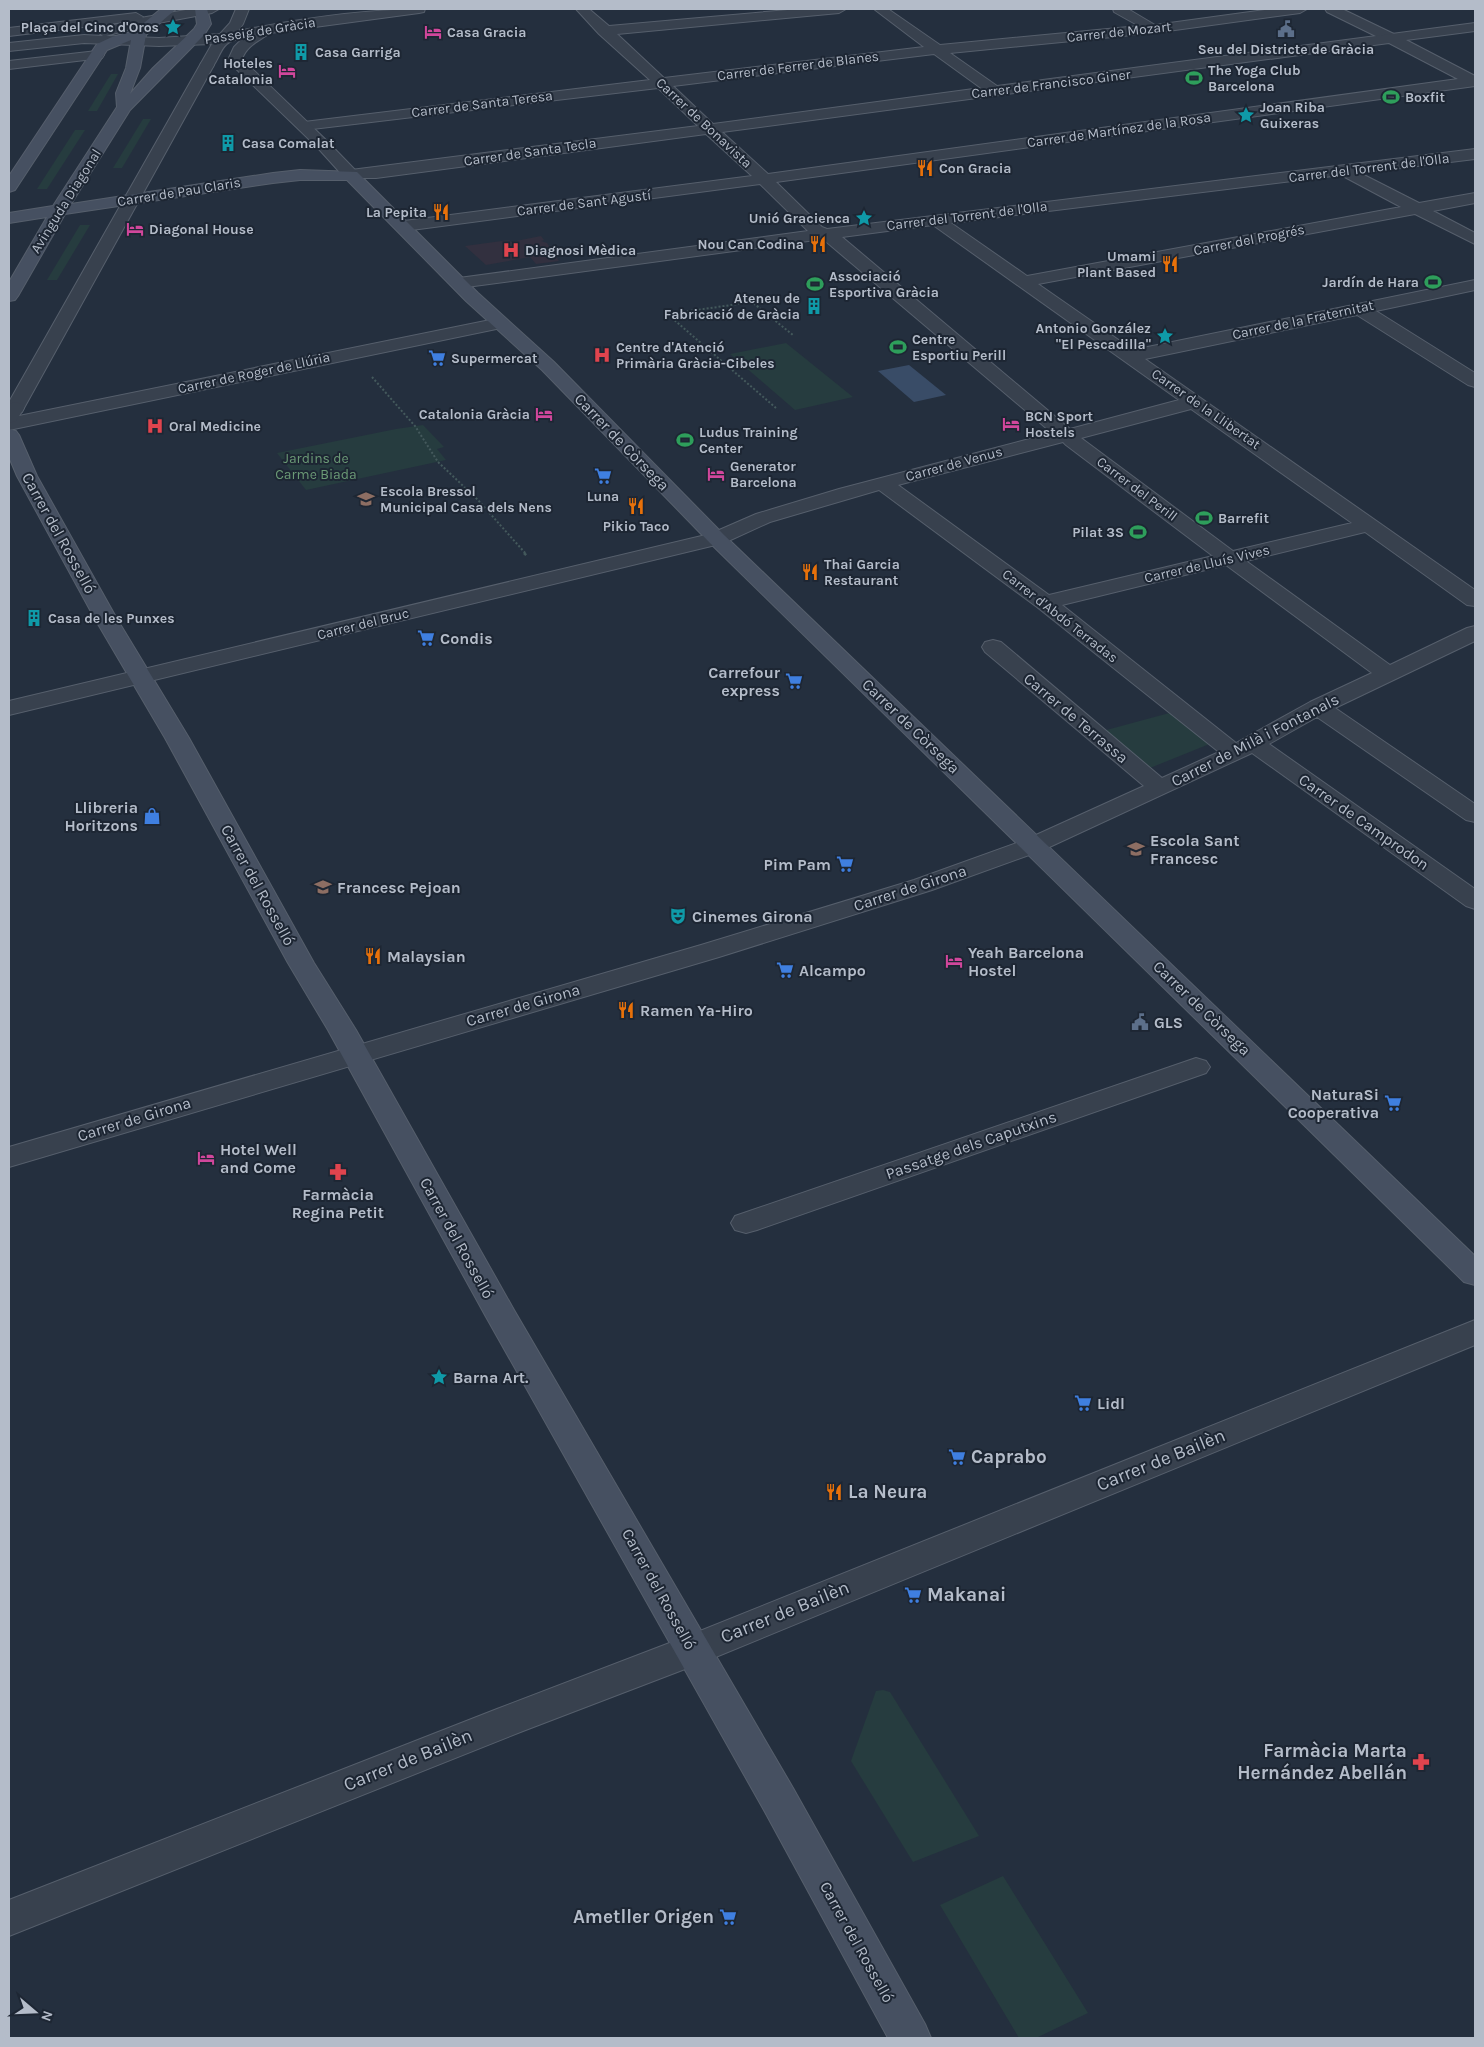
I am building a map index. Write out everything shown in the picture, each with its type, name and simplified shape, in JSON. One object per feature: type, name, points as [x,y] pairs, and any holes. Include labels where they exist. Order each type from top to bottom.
[{"type":"main road","points":[[190,41],[204,24],[205,9]]},
{"type":"main road","points":[[138,37],[153,14]]},
{"type":"main road","points":[[9,187],[102,47],[118,33]]},
{"type":"main road","name":"Avinguda Diagonal","points":[[124,107],[123,93],[133,68],[137,53],[138,37]]},
{"type":"main road","name":"Avinguda Diagonal","points":[[9,296],[59,210],[124,107],[190,41]]},
{"type":"main road","name":"Carrer de Pau Claris","points":[[9,218],[273,178],[300,175],[351,175]]},
{"type":"main road","name":"Carrer de Còrsega","points":[[351,175],[459,283],[548,366],[717,539],[1475,1274]]},
{"type":"main road","name":"Carrer del Rosselló","points":[[9,435],[27,476],[106,619],[142,677],[500,1315],[784,1808],[910,2038]]},
{"type":"street","name":"Passeig de Gràcia","points":[[9,48],[118,33],[153,14],[182,14],[205,9]]},
{"type":"street","points":[[11,416],[214,50],[236,24],[242,9]]},
{"type":"street","name":"Passeig de Gràcia","points":[[190,41],[224,38],[277,27],[419,9]]},
{"type":"street","name":"Carrer de Bonavista","points":[[582,9],[816,230],[827,235]]},
{"type":"street","points":[[604,31],[839,9]]},
{"type":"street","points":[[880,9],[994,92]]},
{"type":"street","points":[[1120,9],[1152,29]]},
{"type":"street","name":"Carrer de Mozart","points":[[936,50],[1152,29],[1300,9]]},
{"type":"street","points":[[1332,9],[1475,82]]},
{"type":"street","points":[[9,32],[153,14]]},
{"type":"street","points":[[118,33],[153,14]]},
{"type":"street","points":[[277,27],[254,36],[238,51],[235,60],[304,126],[351,175]]},
{"type":"street","name":"Carrer de Francisco Giner","points":[[710,128],[1475,27]]},
{"type":"street","name":"Passeig de Gràcia","points":[[118,33],[138,37]]},
{"type":"street","points":[[138,37],[190,41]]},
{"type":"street","name":"Carrer de Ferrer de Blanes","points":[[660,82],[936,50]]},
{"type":"street","points":[[9,65],[97,55]]},
{"type":"street","name":"Carrer de Santa Teresa","points":[[304,126],[660,82]]},
{"type":"street","name":"Carrer de Martínez de la Rosa","points":[[763,178],[1475,82]]},
{"type":"street","name":"Carrer de Santa Tecla","points":[[351,175],[710,128]]},
{"type":"street","name":"Carrer del Torrent de l'Olla","points":[[459,283],[936,220],[1475,154]]},
{"type":"street","points":[[1345,171],[1475,239]]},
{"type":"street","name":"Carrer de Sant Agustí","points":[[404,226],[650,195],[763,178]]},
{"type":"street","name":"Carrer del Progrés","points":[[1022,282],[1475,198]]},
{"type":"street","name":"Carrer de la Llibertat","points":[[936,220],[1475,600]]},
{"type":"street","name":"Carrer del Perill","points":[[827,235],[1066,434],[1228,558],[1388,674]]},
{"type":"street","name":"Carrer de la Fraternitat","points":[[1131,356],[1475,285]]},
{"type":"street","points":[[1359,308],[1475,381]]},
{"type":"street","name":"Carrer de Roger de Llúria","points":[[11,416],[500,322]]},
{"type":"street","name":"Carrer de Venus","points":[[717,539],[763,518],[882,483],[1195,402]]},
{"type":"street","name":"Carrer d'Abdó Terradas","points":[[882,483],[1244,748]]},
{"type":"street","name":"Carrer de Lluís Vives","points":[[1044,602],[1369,525]]},
{"type":"street","name":"Carrer del Bruc","points":[[9,708],[717,539]]},
{"type":"street","name":"Carrer de Milà i Fontanals","points":[[1034,845],[1244,748],[1318,707],[1475,632]]},
{"type":"street","name":"Carrer de Terrassa","points":[[993,648],[1160,788]]},
{"type":"street","points":[[1318,707],[1475,815]]},
{"type":"street","name":"Carrer de Camprodon","points":[[1244,748],[1475,900]]},
{"type":"street","name":"Carrer de Girona","points":[[9,1157],[738,943],[923,885],[1034,845]]},
{"type":"street","name":"Passatge dels Caputxins","points":[[746,1223],[1196,1067]]},
{"type":"street","name":"Carrer de Bailèn","points":[[9,1918],[501,1723],[694,1650],[1475,1332]]},
{"type":"path","points":[[776,408],[672,318],[679,316],[676,313],[752,302],[793,335]]},
{"type":"path","points":[[372,377],[415,426],[438,462],[478,500],[532,562]]},
{"type":"shaded area","name":"Diagnosi Mèdica","points":[[541,236],[544,240],[541,241],[547,243],[559,261],[536,264],[530,257],[486,265],[465,246],[509,240],[511,242]]},
{"type":"green space","points":[[111,74],[118,74],[97,111],[88,111]]},
{"type":"green space","points":[[143,119],[151,119],[122,168],[113,168]]},
{"type":"green space","points":[[75,130],[85,130],[47,189],[37,189]]},
{"type":"green space","points":[[80,225],[90,225],[57,280],[47,280]]},
{"type":"green space","points":[[786,343],[853,397],[795,410],[730,354]]},
{"type":"green space","name":"Jardins de Carme Biada","points":[[423,425],[444,447],[437,449],[446,460],[306,490],[277,453],[396,429]]},
{"type":"green space","points":[[1173,712],[1212,743],[1145,770],[1099,732]]},
{"type":"green space","points":[[876,1691],[890,1692],[979,1836],[913,1862],[851,1761]]},
{"type":"green space","points":[[1003,1876],[1088,2013],[1036,2038],[1019,2038],[940,1905]]},
{"type":"water","points":[[909,365],[946,395],[914,402],[878,371]]},
{"type":"place","name":"Plaça del Cinc d'Oros","points":[[173,27]]},
{"type":"place","name":"Seu del Districte de Gràcia","points":[[1286,29]]},
{"type":"place","name":"Casa Gracia","points":[[433,32]]},
{"type":"place","name":"Casa Garriga","points":[[301,52]]},
{"type":"place","name":"Hoteles Catalonia","points":[[287,71]]},
{"type":"place","name":"The Yoga Club Barcelona","points":[[1194,78]]},
{"type":"place","name":"Boxfit","points":[[1391,97]]},
{"type":"place","name":"Joan Riba Guixeras","points":[[1246,115]]},
{"type":"place","name":"Casa Comalat","points":[[228,143]]},
{"type":"place","name":"Con Gracia","points":[[925,168]]},
{"type":"place","name":"La Pepita","points":[[441,212]]},
{"type":"place","name":"Unió Gracienca","points":[[864,218]]},
{"type":"place","name":"Diagonal House","points":[[135,229]]},
{"type":"place","name":"Nou Can Codina","points":[[818,244]]},
{"type":"place","name":"Diagnosi Mèdica","points":[[511,250]]},
{"type":"place","name":"Umami Plant Based","points":[[1170,264]]},
{"type":"place","name":"Jardín de Hara","points":[[1433,282]]},
{"type":"place","name":"Associació Esportiva Gràcia","points":[[815,284]]},
{"type":"place","name":"Ateneu de Fabricació de Gràcia","points":[[814,306]]},
{"type":"place","name":"Antonio González \"El Pescadilla\"","points":[[1165,336]]},
{"type":"place","name":"Centre Esportiu Perill","points":[[898,347]]},
{"type":"place","name":"Centre d'Atenció Primària Gràcia-Cibeles","points":[[602,355]]},
{"type":"place","name":"Supermercat","points":[[437,358]]},
{"type":"place","name":"Catalonia Gràcia","points":[[544,414]]},
{"type":"place","name":"BCN Sport Hostels","points":[[1011,424]]},
{"type":"place","name":"Oral Medicine","points":[[155,426]]},
{"type":"place","name":"Ludus Training Center","points":[[685,440]]},
{"type":"place","name":"Generator Barcelona","points":[[716,474]]},
{"type":"place","name":"Luna","points":[[603,476]]},
{"type":"place","name":"Escola Bressol Municipal Casa dels Nens","points":[[366,499]]},
{"type":"place","name":"Pikio Taco","points":[[636,506]]},
{"type":"place","name":"Barrefit","points":[[1204,518]]},
{"type":"place","name":"Pilat 3S","points":[[1138,532]]},
{"type":"place","name":"Thai Garcia Restaurant","points":[[810,572]]},
{"type":"place","name":"Casa de les Punxes","points":[[34,618]]},
{"type":"place","name":"Condis","points":[[426,638]]},
{"type":"place","name":"Carrefour express","points":[[794,681]]},
{"type":"place","name":"Llibreria Horitzons","points":[[152,816]]},
{"type":"place","name":"Escola Sant Francesc","points":[[1136,849]]},
{"type":"place","name":"Pim Pam","points":[[845,864]]},
{"type":"place","name":"Francesc Pejoan","points":[[323,887]]},
{"type":"place","name":"Cinemes Girona","points":[[678,916]]},
{"type":"place","name":"Malaysian","points":[[373,956]]},
{"type":"place","name":"Yeah Barcelona Hostel","points":[[954,961]]},
{"type":"place","name":"Alcampo","points":[[785,970]]},
{"type":"place","name":"Ramen Ya-Hiro","points":[[626,1010]]},
{"type":"place","name":"GLS","points":[[1140,1022]]},
{"type":"place","name":"NaturaSi Cooperativa","points":[[1393,1103]]},
{"type":"place","name":"Hotel Well and Come","points":[[206,1158]]},
{"type":"place","name":"Farmàcia Regina Petit","points":[[338,1172]]},
{"type":"place","name":"Barna Art.","points":[[439,1377]]},
{"type":"place","name":"Lidl","points":[[1083,1403]]},
{"type":"place","name":"Caprabo","points":[[957,1457]]},
{"type":"place","name":"La Neura","points":[[834,1492]]},
{"type":"place","name":"Makanai","points":[[913,1595]]},
{"type":"place","name":"Farmàcia Marta Hernández Abellán","points":[[1421,1762]]},
{"type":"place","name":"Ametller Origen","points":[[728,1917]]}]
